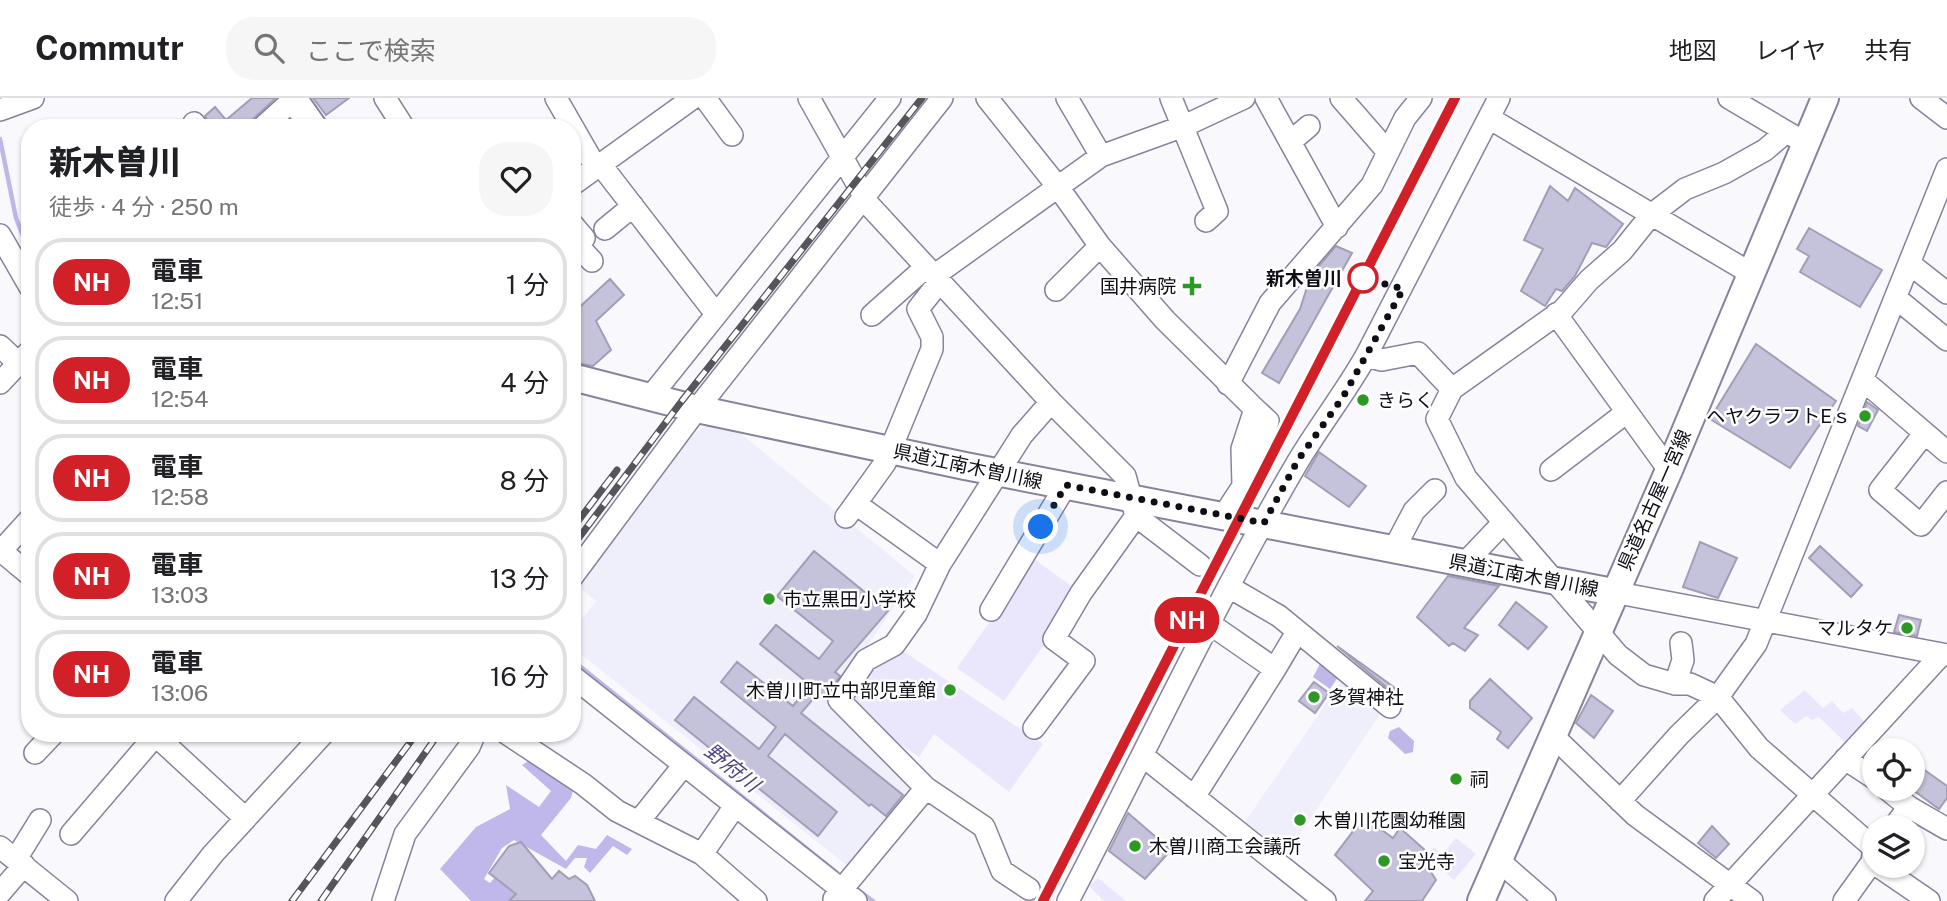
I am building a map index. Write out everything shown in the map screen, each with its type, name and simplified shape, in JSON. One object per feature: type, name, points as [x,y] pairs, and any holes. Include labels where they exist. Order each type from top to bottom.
[{"type":"main road","points":[[293,98],[308,119]]},
{"type":"main road","name":"県道名古屋一宮線","points":[[1481,901],[1752,274],[1796,137],[1825,98]]},
{"type":"main road","name":"県道江南木曽川線","points":[[581,379],[697,409],[1066,485],[1133,507],[1224,515],[1613,592]]},
{"type":"street","points":[[4,109],[33,98]]},
{"type":"street","points":[[271,119],[293,98]]},
{"type":"street","points":[[386,98],[399,119]]},
{"type":"street","points":[[556,98],[568,119]]},
{"type":"street","points":[[581,178],[693,98]]},
{"type":"street","points":[[705,98],[732,135]]},
{"type":"street","points":[[809,98],[869,205],[1051,402],[1125,476],[1133,507],[1200,565]]},
{"type":"street","points":[[651,396],[890,98]]},
{"type":"street","points":[[581,566],[697,409],[866,198],[942,98]]},
{"type":"street","points":[[987,98],[1058,187],[1100,246],[1165,320],[1255,409],[1242,486],[1224,515]]},
{"type":"street","points":[[1066,98],[1101,156]]},
{"type":"street","points":[[1171,98],[1217,211],[1206,221]]},
{"type":"street","points":[[1266,98],[1337,227]]},
{"type":"street","points":[[1340,98],[1388,152]]},
{"type":"street","points":[[1228,384],[1270,303],[1372,185],[1405,118],[1421,98]]},
{"type":"street","points":[[1068,901],[1229,587],[1298,460],[1343,397],[1366,356],[1499,98]]},
{"type":"street","points":[[1729,98],[1796,137]]},
{"type":"street","points":[[1921,98],[1947,118]]},
{"type":"street","points":[[873,315],[1101,156],[1184,126],[1239,99]]},
{"type":"street","points":[[1489,118],[1752,274]]},
{"type":"street","points":[[1290,142],[1310,127]]},
{"type":"street","points":[[1796,137],[1685,189],[1651,215],[1622,251],[1556,314],[1452,389],[1437,419],[1466,478],[1630,667],[1644,675],[1675,684],[1690,684],[1718,697],[1759,748],[1862,846]]},
{"type":"street","points":[[581,142],[591,159],[634,206],[716,314]]},
{"type":"street","points":[[1620,801],[1679,735],[1718,697],[1738,672],[1766,622],[1947,169]]},
{"type":"street","points":[[605,229],[634,206]]},
{"type":"street","points":[[0,235],[21,271]]},
{"type":"street","points":[[1056,290],[1100,246]]},
{"type":"street","points":[[581,249],[592,261]]},
{"type":"street","points":[[1910,264],[1947,293]]},
{"type":"street","points":[[934,274],[918,309],[932,337],[932,349],[891,450],[851,511],[940,564]]},
{"type":"street","points":[[1896,298],[1947,340]]},
{"type":"street","points":[[1556,314],[1669,470]]},
{"type":"street","points":[[0,346],[21,356]]},
{"type":"street","points":[[1366,356],[1382,359],[1418,354],[1452,389]]},
{"type":"street","points":[[0,383],[21,360]]},
{"type":"street","points":[[1864,381],[1947,452]]},
{"type":"street","points":[[1029,889],[1002,871],[984,827],[926,788],[839,700],[866,660],[894,645],[916,614],[940,564],[998,472],[1022,435],[1051,402]]},
{"type":"street","points":[[1551,470],[1627,412]]},
{"type":"street","points":[[1924,434],[1880,490],[1921,525],[1947,492]]},
{"type":"street","points":[[991,610],[1066,485]]},
{"type":"street","points":[[1394,548],[1414,511],[1435,490]]},
{"type":"street","points":[[1034,727],[1084,661],[1055,639],[1133,507]]},
{"type":"street","points":[[1464,564],[1504,522]]},
{"type":"street","points":[[21,529],[0,551],[21,568]]},
{"type":"street","points":[[1229,587],[1279,616],[1390,707]]},
{"type":"street","points":[[1613,592],[1945,655]]},
{"type":"street","points":[[1210,624],[1275,669]]},
{"type":"street","points":[[1194,797],[1297,632]]},
{"type":"street","points":[[1675,684],[1683,660],[1681,643]]},
{"type":"street","points":[[1715,901],[1811,795],[1945,655]]},
{"type":"street","points":[[581,683],[846,891],[926,788]]},
{"type":"street","points":[[1553,736],[1620,801],[1752,901]]},
{"type":"street","points":[[35,752],[45,742]]},
{"type":"street","points":[[71,834],[148,742]]},
{"type":"street","points":[[162,742],[246,818]]},
{"type":"street","points":[[176,901],[246,818],[316,742]]},
{"type":"street","points":[[383,901],[405,834],[469,742]]},
{"type":"street","points":[[520,742],[583,784],[617,811],[702,855],[756,901]]},
{"type":"street","points":[[1143,756],[1319,899]]},
{"type":"street","points":[[1845,759],[1862,770]]},
{"type":"street","points":[[639,821],[684,765]]},
{"type":"street","points":[[1902,801],[1947,829]]},
{"type":"street","points":[[702,855],[735,806]]},
{"type":"street","points":[[1903,815],[1909,807]]},
{"type":"street","points":[[0,893],[13,857],[40,820]]},
{"type":"street","points":[[13,857],[67,901]]},
{"type":"street","points":[[1498,860],[1545,901]]},
{"type":"street","points":[[1844,901],[1862,875]]},
{"type":"street","points":[[1900,878],[1929,901]]},
{"type":"shaded area","points":[[723,419],[915,576],[829,702],[925,790],[854,871],[581,654],[581,620],[596,601],[581,589],[581,577],[588,573],[635,510],[626,504],[699,430]]},
{"type":"shaded area","points":[[1034,559],[1081,593],[1004,701],[957,668]]},
{"type":"shaded area","points":[[894,645],[1043,744],[1009,792],[934,734],[919,757],[846,708],[866,660]]},
{"type":"shaded area","points":[[1320,664],[1338,677],[1330,689],[1313,677]]},
{"type":"shaded area","points":[[1343,679],[1382,711],[1285,857],[1238,832]]},
{"type":"shaded area","points":[[1805,690],[1823,708],[1832,701],[1843,713],[1852,708],[1872,730],[1853,750],[1819,717],[1812,720],[1806,716],[1795,724],[1780,710]]},
{"type":"shaded area","points":[[1399,727],[1414,741],[1413,752],[1405,754],[1388,738],[1390,731]]},
{"type":"shaded area","points":[[533,758],[574,787],[571,798],[541,835],[566,861],[578,845],[596,849],[607,835],[632,849],[627,855],[613,846],[590,873],[584,867],[587,858],[575,858],[566,869],[514,840],[502,848],[484,879],[490,883],[495,877],[516,894],[509,901],[471,901],[440,869],[476,827],[510,809],[506,785],[539,807],[551,791],[522,765]]},
{"type":"shaded area","points":[[1456,838],[1476,854],[1454,880],[1427,857],[1434,847],[1442,855]]},
{"type":"shaded area","points":[[1098,878],[1126,901],[1104,901],[1089,886]]},
{"type":"building","points":[[252,98],[276,98],[253,119],[227,119]]},
{"type":"building","points":[[313,98],[349,98],[326,115]]},
{"type":"building","points":[[215,107],[225,119],[206,119],[205,116]]},
{"type":"building","points":[[1550,186],[1568,201],[1575,188],[1623,224],[1606,247],[1592,243],[1575,276],[1562,291],[1556,289],[1545,306],[1521,291],[1543,249],[1524,240]]},
{"type":"building","points":[[1809,228],[1882,270],[1860,307],[1800,272],[1809,256],[1797,249]]},
{"type":"building","points":[[1336,246],[1352,253],[1279,383],[1262,373],[1300,309],[1311,275]]},
{"type":"building","points":[[610,279],[624,295],[596,321],[611,350],[593,366],[581,364],[581,306]]},
{"type":"building","points":[[1756,344],[1836,401],[1790,468],[1710,419]]},
{"type":"building","name":"ヘヤクラフトEｓ","points":[[1867,402],[1878,410],[1867,431],[1858,426]]},
{"type":"building","points":[[1319,452],[1366,486],[1349,507],[1305,476]]},
{"type":"building","points":[[1700,542],[1737,558],[1718,598],[1683,587]]},
{"type":"building","points":[[1820,546],[1862,585],[1851,597],[1809,558]]},
{"type":"building","points":[[814,551],[888,611],[835,672],[840,676],[826,697],[819,692],[801,713],[903,795],[886,816],[871,804],[869,806],[785,734],[768,756],[837,812],[818,836],[757,787],[754,790],[735,775],[738,771],[675,720],[694,697],[759,749],[776,727],[721,682],[737,662],[793,706],[810,685],[760,644],[776,625],[819,659],[833,641],[777,596]]},
{"type":"building","points":[[1448,576],[1499,586],[1464,628],[1478,635],[1465,651],[1453,643],[1449,646],[1417,617]]},
{"type":"building","points":[[1516,602],[1547,627],[1528,649],[1499,625]]},
{"type":"building","name":"マルタケ","points":[[1899,615],[1921,620],[1917,636],[1894,632]]},
{"type":"building","points":[[1337,646],[1395,688],[1392,692]]},
{"type":"building","points":[[1490,679],[1532,718],[1508,748],[1497,739],[1501,732],[1470,708],[1470,701]]},
{"type":"building","name":"多賀神社","points":[[1314,682],[1329,693],[1315,713],[1299,701]]},
{"type":"building","points":[[1591,695],[1613,711],[1594,738],[1576,723]]},
{"type":"building","points":[[1925,770],[1947,786],[1947,798],[1939,809],[1925,799]]},
{"type":"building","name":"木曽川商工会議所","points":[[1128,813],[1171,850],[1145,879],[1109,851]]},
{"type":"building","name":"宝光寺","points":[[1364,817],[1393,838],[1400,828],[1427,852],[1426,864],[1436,880],[1422,901],[1365,901],[1373,891],[1335,855]]},
{"type":"building","points":[[1712,826],[1729,844],[1716,858],[1698,843]]},
{"type":"building","points":[[521,842],[552,879],[559,871],[569,879],[575,876],[587,885],[595,901],[509,901],[516,894],[489,873],[509,846]]},
{"type":"waterway","name":"野府川","points":[[0,139],[21,231]]},
{"type":"waterway","name":"野府川","points":[[581,667],[836,872]]},
{"type":"waterway","name":"野府川","points":[[859,891],[873,901]]},
{"type":"railway","points":[[581,535],[681,402],[922,98]]},
{"type":"railway","points":[[1043,901],[1455,98]]},
{"type":"railway","points":[[581,517],[617,470]]},
{"type":"railway","points":[[292,901],[410,742]]},
{"type":"railway","points":[[321,901],[433,742]]},
{"type":"train","name":"NH","points":[[1043,901],[1455,98]]},
{"type":"place","name":"新木曽川","points":[[1363,278]]},
{"type":"place","name":"国井病院","points":[[1192,286]]},
{"type":"place","name":"きらく","points":[[1363,400]]},
{"type":"place","name":"ヘヤクラフトEｓ","points":[[1865,416]]},
{"type":"place","name":"市立黒田小学校","points":[[769,599]]},
{"type":"place","name":"マルタケ","points":[[1907,628]]},
{"type":"place","name":"木曽川町立中部児童館","points":[[950,690]]},
{"type":"place","name":"多賀神社","points":[[1314,697]]},
{"type":"place","name":"祠","points":[[1456,779]]},
{"type":"place","name":"木曽川花園幼稚園","points":[[1300,820]]},
{"type":"place","name":"木曽川商工会議所","points":[[1135,846]]},
{"type":"place","name":"宝光寺","points":[[1384,861]]},
{"type":"route","points":[[1041,527],[1066,485],[1264,523],[1298,460],[1343,397],[1403,289],[1363,278]]}]
